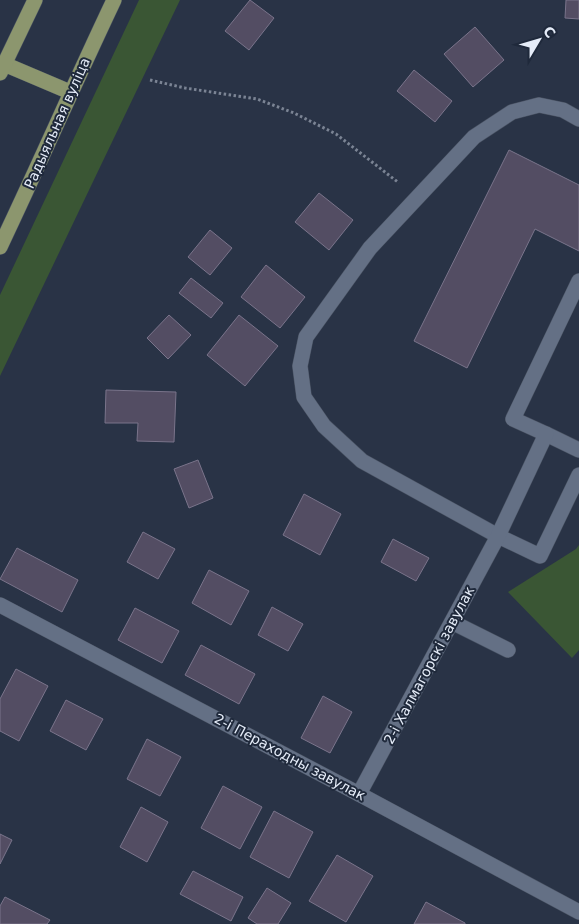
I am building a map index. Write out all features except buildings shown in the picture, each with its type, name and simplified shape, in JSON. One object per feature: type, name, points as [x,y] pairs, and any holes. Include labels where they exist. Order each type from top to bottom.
[{"type":"main road","points":[[35,0],[1,67],[70,92]]},
{"type":"main road","name":"Радыяльная вуліца","points":[[0,246],[114,0]]},
{"type":"street","points":[[579,119],[563,110],[539,106],[512,112],[474,137],[370,248],[306,337],[300,366],[304,397],[324,426],[362,461],[498,536],[540,556],[579,475]]},
{"type":"street","points":[[579,281],[513,419],[579,450]]},
{"type":"street","name":"2-і Халмагорскі завулак","points":[[359,794],[498,536],[546,434]]},
{"type":"street","name":"2-і Пераходны завулак","points":[[0,605],[579,912]]},
{"type":"street","points":[[452,622],[508,650]]},
{"type":"path","points":[[150,80],[185,88],[257,99],[294,113],[336,134],[417,198]]},
{"type":"green space","points":[[139,0],[180,0],[0,376],[0,295]]},
{"type":"green space","points":[[579,545],[579,650],[572,658],[508,592],[576,549]]}]
